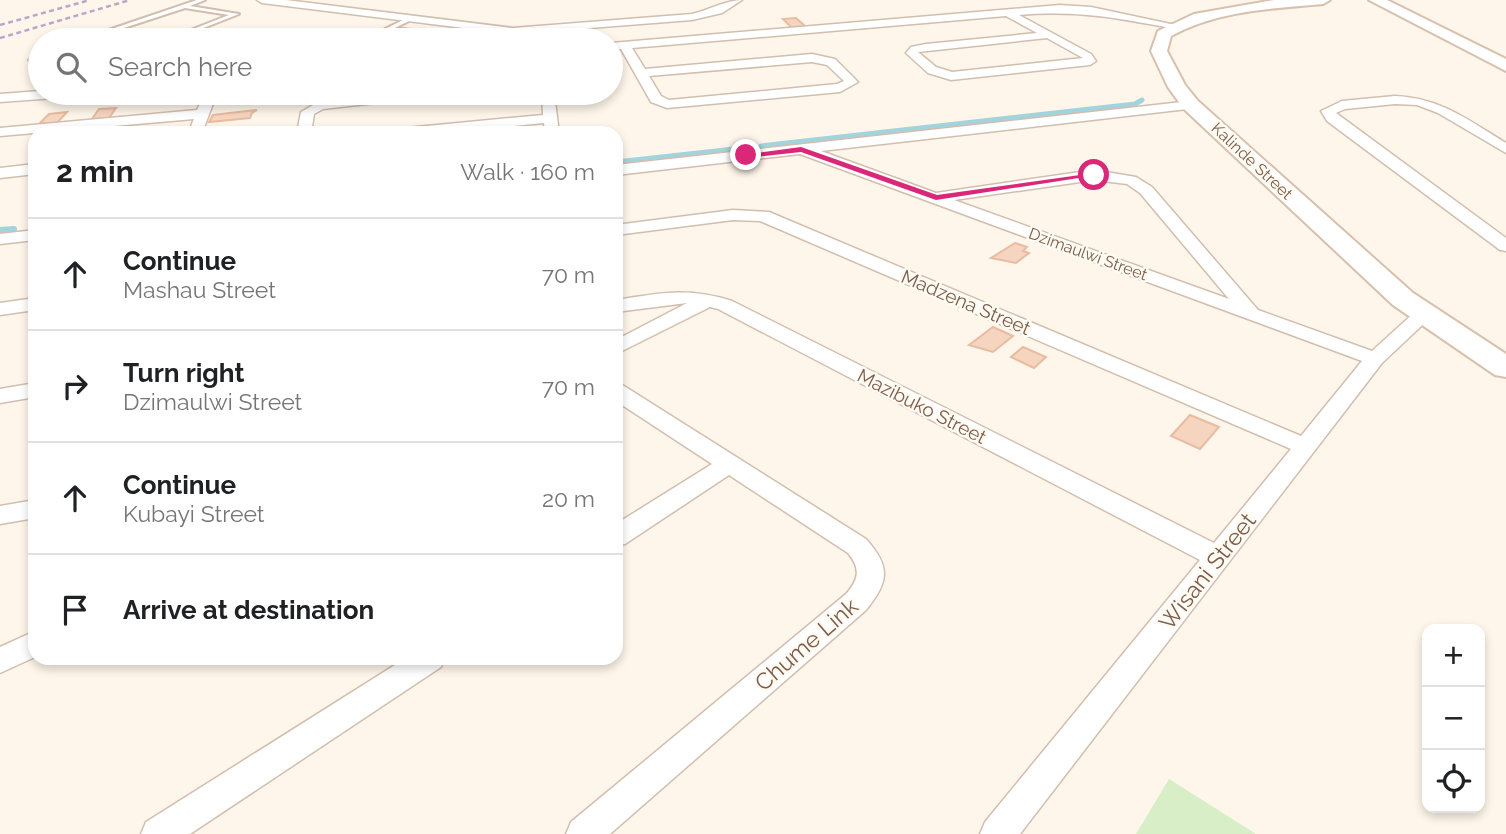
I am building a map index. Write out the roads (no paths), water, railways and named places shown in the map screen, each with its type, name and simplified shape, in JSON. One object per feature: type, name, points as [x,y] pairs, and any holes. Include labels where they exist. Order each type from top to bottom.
[{"type":"street","points":[[262,0],[470,28]]},
{"type":"street","points":[[599,28],[692,18],[718,11],[737,0]]},
{"type":"street","points":[[642,73],[812,58],[831,62],[852,82],[840,88],[672,104],[656,99],[625,45],[1080,9],[1175,26],[1200,17],[1324,0]]},
{"type":"street","points":[[1376,0],[1506,66]]},
{"type":"street","points":[[1418,5],[1506,51]]},
{"type":"street","points":[[1009,13],[1087,56],[1090,61],[959,76],[936,72],[912,53],[915,49],[926,47],[1048,36]]},
{"type":"street","name":"Kalinde Street","points":[[1175,26],[1164,34],[1159,51],[1177,88],[1191,105],[1384,283],[1423,315],[1506,368]]},
{"type":"street","points":[[0,99],[28,97]]},
{"type":"street","points":[[1506,149],[1436,106],[1419,101],[1395,100],[1334,106],[1328,111],[1332,118],[1506,246]]},
{"type":"street","points":[[197,126],[205,105]]},
{"type":"street","points":[[305,126],[308,112],[320,105]]},
{"type":"street","points":[[550,105],[552,126]]},
{"type":"street","points":[[623,169],[1191,105]]},
{"type":"street","points":[[67,126],[201,114]]},
{"type":"street","points":[[468,126],[552,118]]},
{"type":"street","points":[[0,132],[28,129]]},
{"type":"street","name":"Dzimaulwi Street","points":[[801,149],[1376,359]]},
{"type":"street","points":[[0,173],[28,170]]},
{"type":"street","points":[[936,197],[1094,175],[1131,180],[1146,190],[1252,314]]},
{"type":"street","name":"Madzena Street","points":[[623,229],[733,215],[763,216],[1305,446]]},
{"type":"street","points":[[3,242],[28,237]]},
{"type":"street","name":"Mazibuko Street","points":[[623,305],[685,296],[710,299],[1218,557]]},
{"type":"street","points":[[623,344],[710,299]]},
{"type":"street","points":[[0,309],[28,305]]},
{"type":"street","name":"Wisani Street","points":[[998,834],[1376,359],[1423,315]]},
{"type":"street","points":[[0,396],[28,391]]},
{"type":"street","name":"Chume Link","points":[[584,834],[856,603],[873,578],[872,568],[857,546],[623,395]]},
{"type":"street","points":[[623,532],[730,463]]},
{"type":"street","points":[[0,515],[28,510]]},
{"type":"street","points":[[0,661],[28,647]]},
{"type":"street","points":[[159,834],[419,665]]},
{"type":"lane","points":[[118,28],[202,0]]},
{"type":"lane","points":[[183,6],[236,14],[199,28]]},
{"type":"lane","points":[[391,28],[409,19]]},
{"type":"waterway","points":[[761,146],[1135,104],[1142,100]]},
{"type":"waterway","points":[[623,161],[743,148]]},
{"type":"waterway","points":[[0,230],[14,229]]},
{"type":"railway","points":[[0,25],[90,0]]},
{"type":"railway","points":[[34,28],[130,0]]},
{"type":"railway","points":[[0,38],[28,30]]}]
